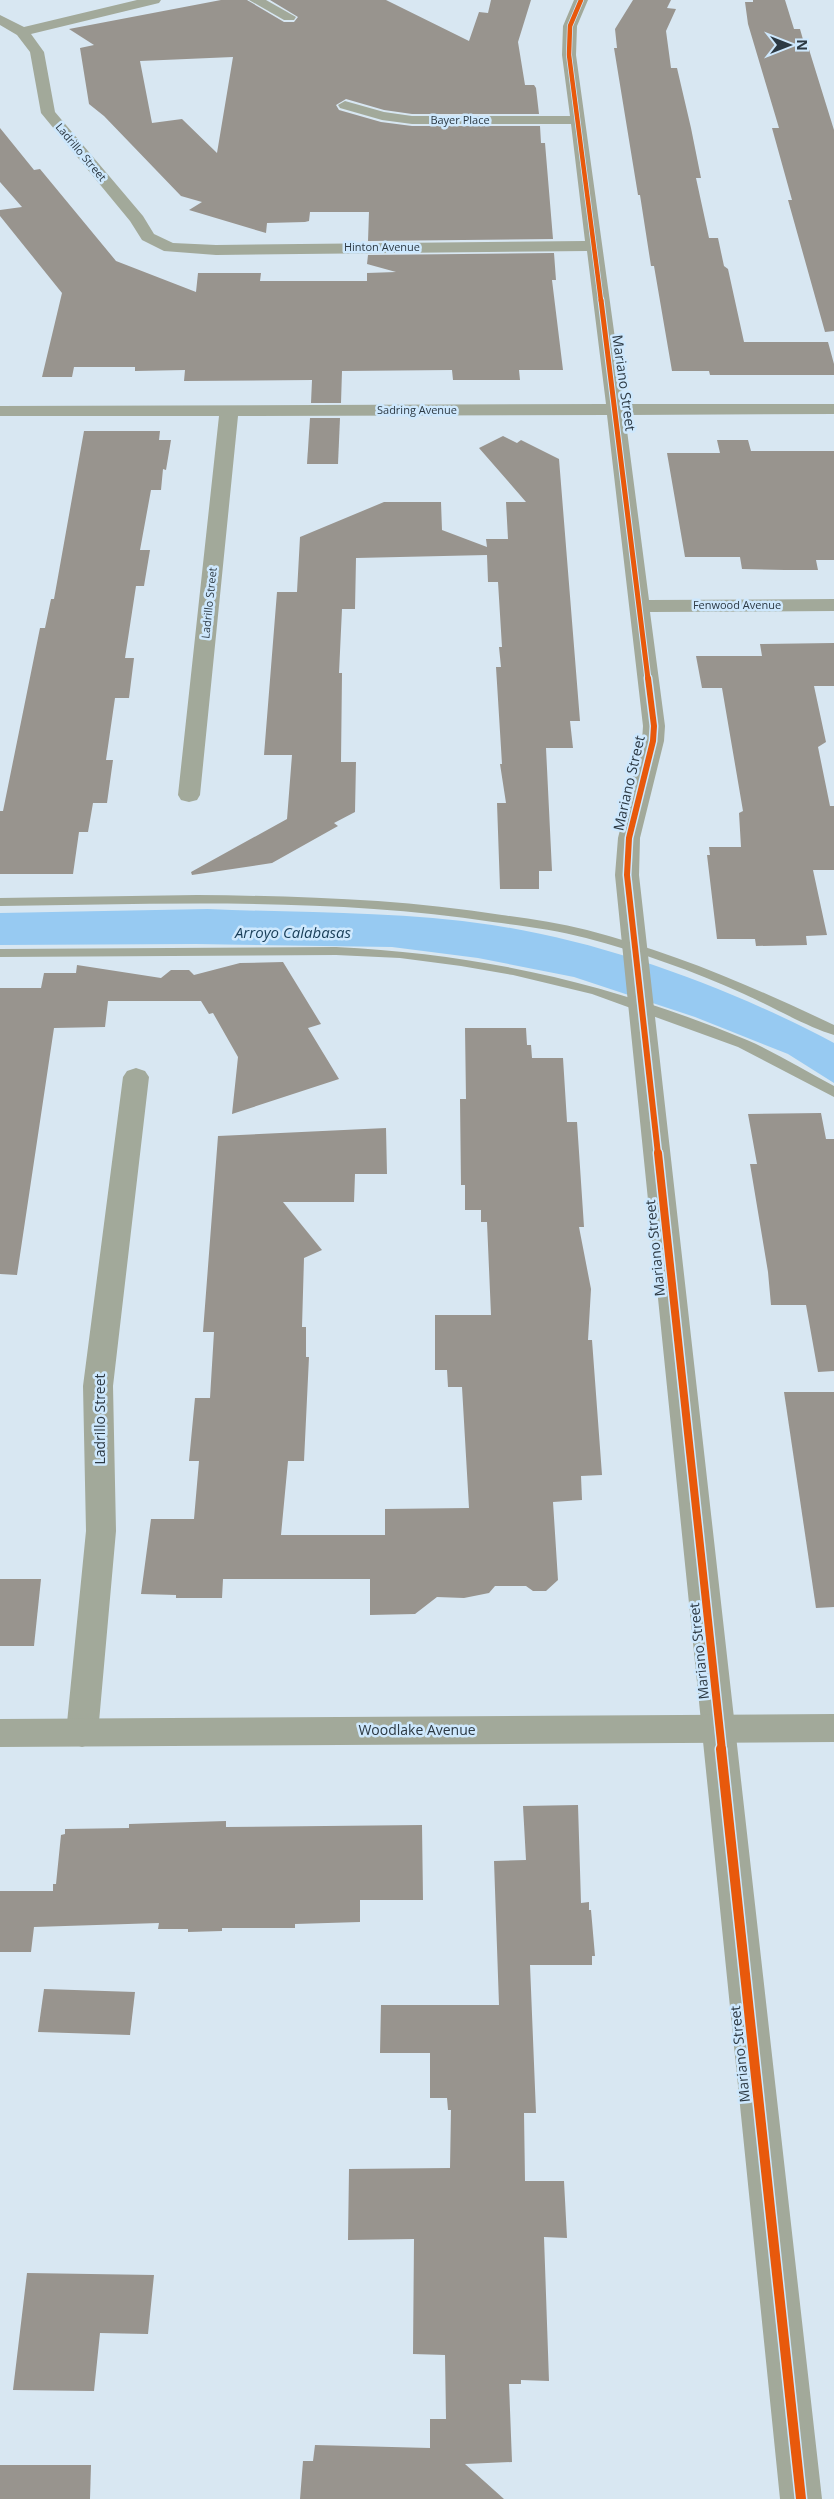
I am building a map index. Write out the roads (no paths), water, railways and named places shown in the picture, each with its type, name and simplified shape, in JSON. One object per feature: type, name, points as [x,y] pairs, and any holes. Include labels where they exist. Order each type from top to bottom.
[{"type":"street","points":[[22,32],[154,0]]},
{"type":"street","points":[[256,0],[288,17]]},
{"type":"street","name":"Mariano Street","points":[[581,0],[570,26],[569,55],[576,120],[616,409],[654,726],[653,741],[629,838],[626,875],[643,1009],[720,1728],[747,2005],[801,2499]]},
{"type":"street","name":"Ladrillo Street","points":[[0,19],[22,32],[37,52],[48,113],[137,218],[148,237],[170,248]]},
{"type":"street","name":"Bayer Place","points":[[345,105],[382,116],[412,120],[576,120]]},
{"type":"street","name":"Hinton Avenue","points":[[170,248],[216,250],[594,246]]},
{"type":"street","name":"Sadring Avenue","points":[[0,411],[834,409]]},
{"type":"street","name":"Ladrillo Street","points":[[189,795],[229,411]]},
{"type":"street","name":"Fenwood Avenue","points":[[640,606],[834,605]]},
{"type":"street","name":"Ladrillo Street","points":[[82,1733],[101,1531],[98,1386],[136,1077]]},
{"type":"street","name":"Woodlake Avenue","points":[[0,1733],[834,1728]]},
{"type":"lane","points":[[0,902],[286,901],[398,906],[502,918],[595,936],[636,948],[706,972],[834,1030]]},
{"type":"lane","points":[[0,953],[263,950],[400,954],[513,971],[594,990],[744,1044],[834,1092]]},
{"type":"water","name":"Arroyo Calabasas","points":[[208,909],[350,913],[457,920],[535,933],[579,943],[668,970],[711,986],[795,1023],[834,1043],[834,1083],[788,1054],[695,1017],[574,977],[478,958],[392,947],[196,944],[0,945],[0,913]]}]
